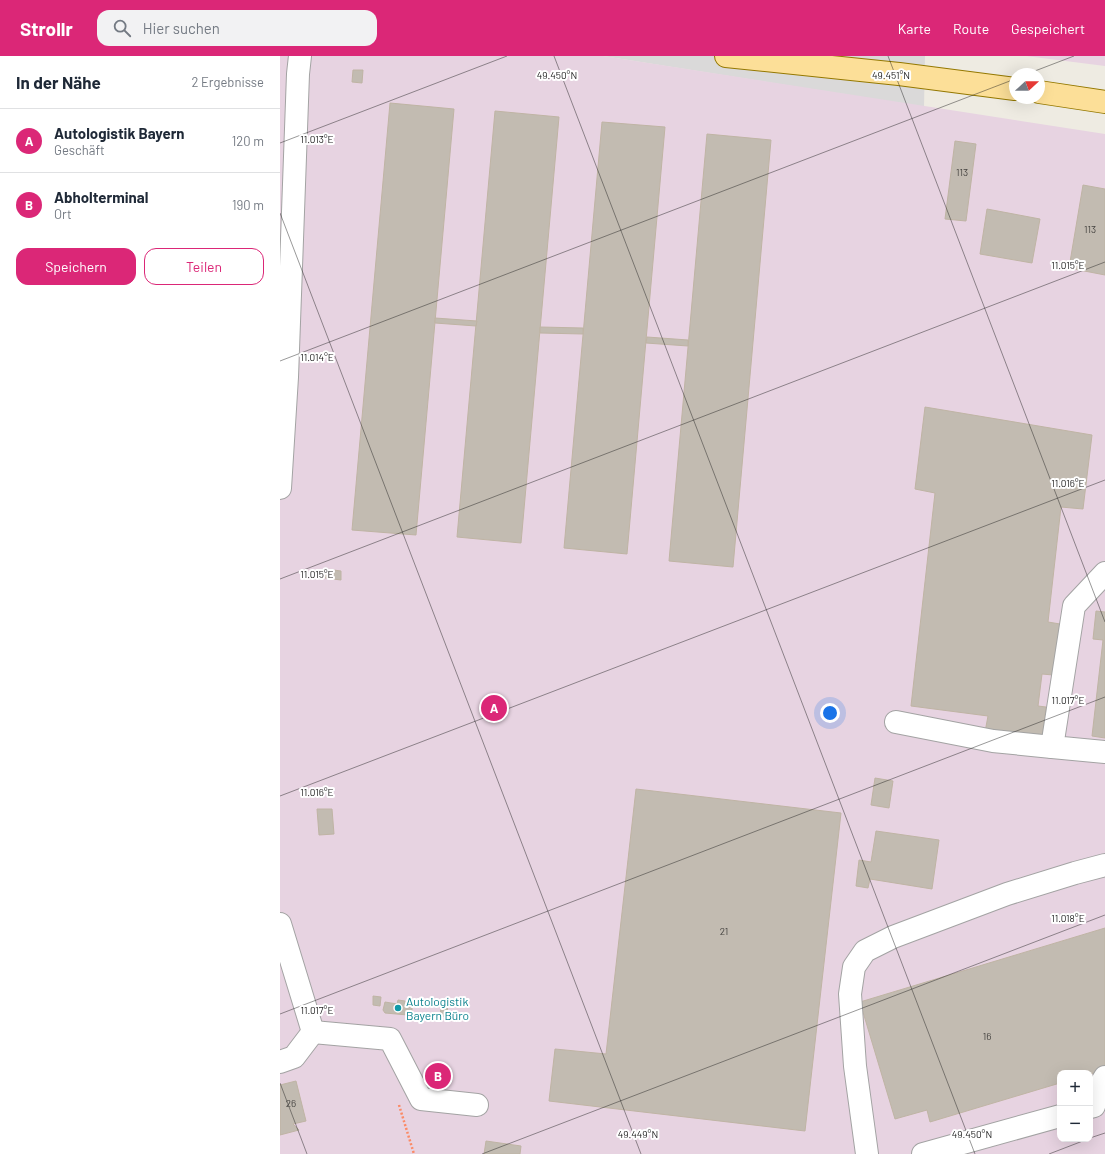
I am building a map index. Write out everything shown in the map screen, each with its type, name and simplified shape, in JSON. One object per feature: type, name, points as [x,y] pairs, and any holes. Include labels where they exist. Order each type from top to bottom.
[{"type":"main road","points":[[726,56],[899,74],[1009,88]]},
{"type":"main road","points":[[1045,93],[1105,102]]},
{"type":"street","points":[[280,488],[287,377],[298,74],[300,56]]},
{"type":"street","points":[[1052,747],[1074,606],[1105,573]]},
{"type":"street","points":[[896,722],[993,741],[1105,752]]},
{"type":"street","points":[[867,1154],[855,1066],[850,994],[854,967],[865,951],[892,937],[1007,894],[1105,865]]},
{"type":"street","points":[[280,924],[313,1032]]},
{"type":"street","points":[[280,1062],[294,1058],[313,1032]]},
{"type":"street","points":[[313,1032],[390,1039],[421,1099],[477,1105]]},
{"type":"street","points":[[1093,1106],[1105,1077]]},
{"type":"street","points":[[923,1154],[1057,1117]]},
{"type":"path","points":[[398,1101],[414,1154]]},
{"type":"shaded area","points":[[280,56],[603,56],[1105,134],[1105,1154],[280,1154]]},
{"type":"shaded area","points":[[603,56],[925,56],[924,107]]},
{"type":"shaded area","points":[[1026,56],[1105,56],[1105,66]]},
{"type":"building","points":[[353,70],[363,70],[362,83],[352,82]]},
{"type":"building","points":[[390,103],[454,109],[416,535],[352,530]]},
{"type":"building","points":[[495,111],[559,117],[521,543],[457,537]]},
{"type":"building","points":[[602,122],[665,127],[627,554],[564,548]]},
{"type":"building","points":[[707,134],[771,140],[733,567],[669,561]]},
{"type":"building","points":[[955,141],[976,144],[966,221],[945,219]]},
{"type":"building","points":[[1083,185],[1105,189],[1105,275],[1069,268]]},
{"type":"building","points":[[987,209],[1040,219],[1032,263],[980,254]]},
{"type":"building","points":[[435,318],[477,321],[476,326],[435,323]]},
{"type":"building","points":[[540,327],[583,328],[583,334],[540,333]]},
{"type":"building","points":[[647,337],[688,340],[688,346],[646,343]]},
{"type":"building","points":[[925,407],[1092,435],[1083,509],[1061,507],[1048,622],[1060,624],[1053,675],[1042,674],[1038,706],[1046,707],[1042,740],[985,732],[988,716],[911,706],[935,493],[915,489]]},
{"type":"building","points":[[326,569],[341,571],[341,580],[325,578]]},
{"type":"building","points":[[1096,611],[1105,612],[1105,738],[1092,736],[1103,640],[1093,639]]},
{"type":"building","points":[[875,778],[893,781],[889,808],[871,805]]},
{"type":"building","points":[[636,789],[841,813],[805,1131],[549,1101],[555,1049],[606,1054]]},
{"type":"building","points":[[317,809],[332,809],[334,834],[319,835]]},
{"type":"building","points":[[876,831],[939,840],[932,889],[870,879],[868,888],[856,886],[859,860],[871,862]]},
{"type":"building","points":[[1105,928],[1105,1070],[1093,1073],[1093,1070],[1057,1070],[1057,1084],[930,1122],[927,1110],[895,1119],[860,1002]]},
{"type":"building","points":[[373,996],[381,997],[380,1006],[373,1005]]},
{"type":"building","name":"Autologistik Bayern Büro","points":[[398,1000],[405,1001],[405,1005],[412,1006],[412,1012],[408,1015],[385,1013],[383,1010],[385,1002],[397,1004]]},
{"type":"building","points":[[442,1000],[448,1000],[447,1017],[440,1016]]},
{"type":"building","points":[[433,1066],[447,1068],[444,1086],[430,1084]]},
{"type":"building","points":[[296,1081],[306,1121],[293,1124],[299,1130],[280,1135],[280,1085]]},
{"type":"building","points":[[486,1141],[521,1146],[520,1154],[484,1154]]},
{"type":"place","name":"Autologistik Bayern","points":[[494,708]]},
{"type":"place","name":"Autologistik Bayern Büro","points":[[398,1008]]},
{"type":"place","name":"Abholterminal","points":[[438,1076]]}]
